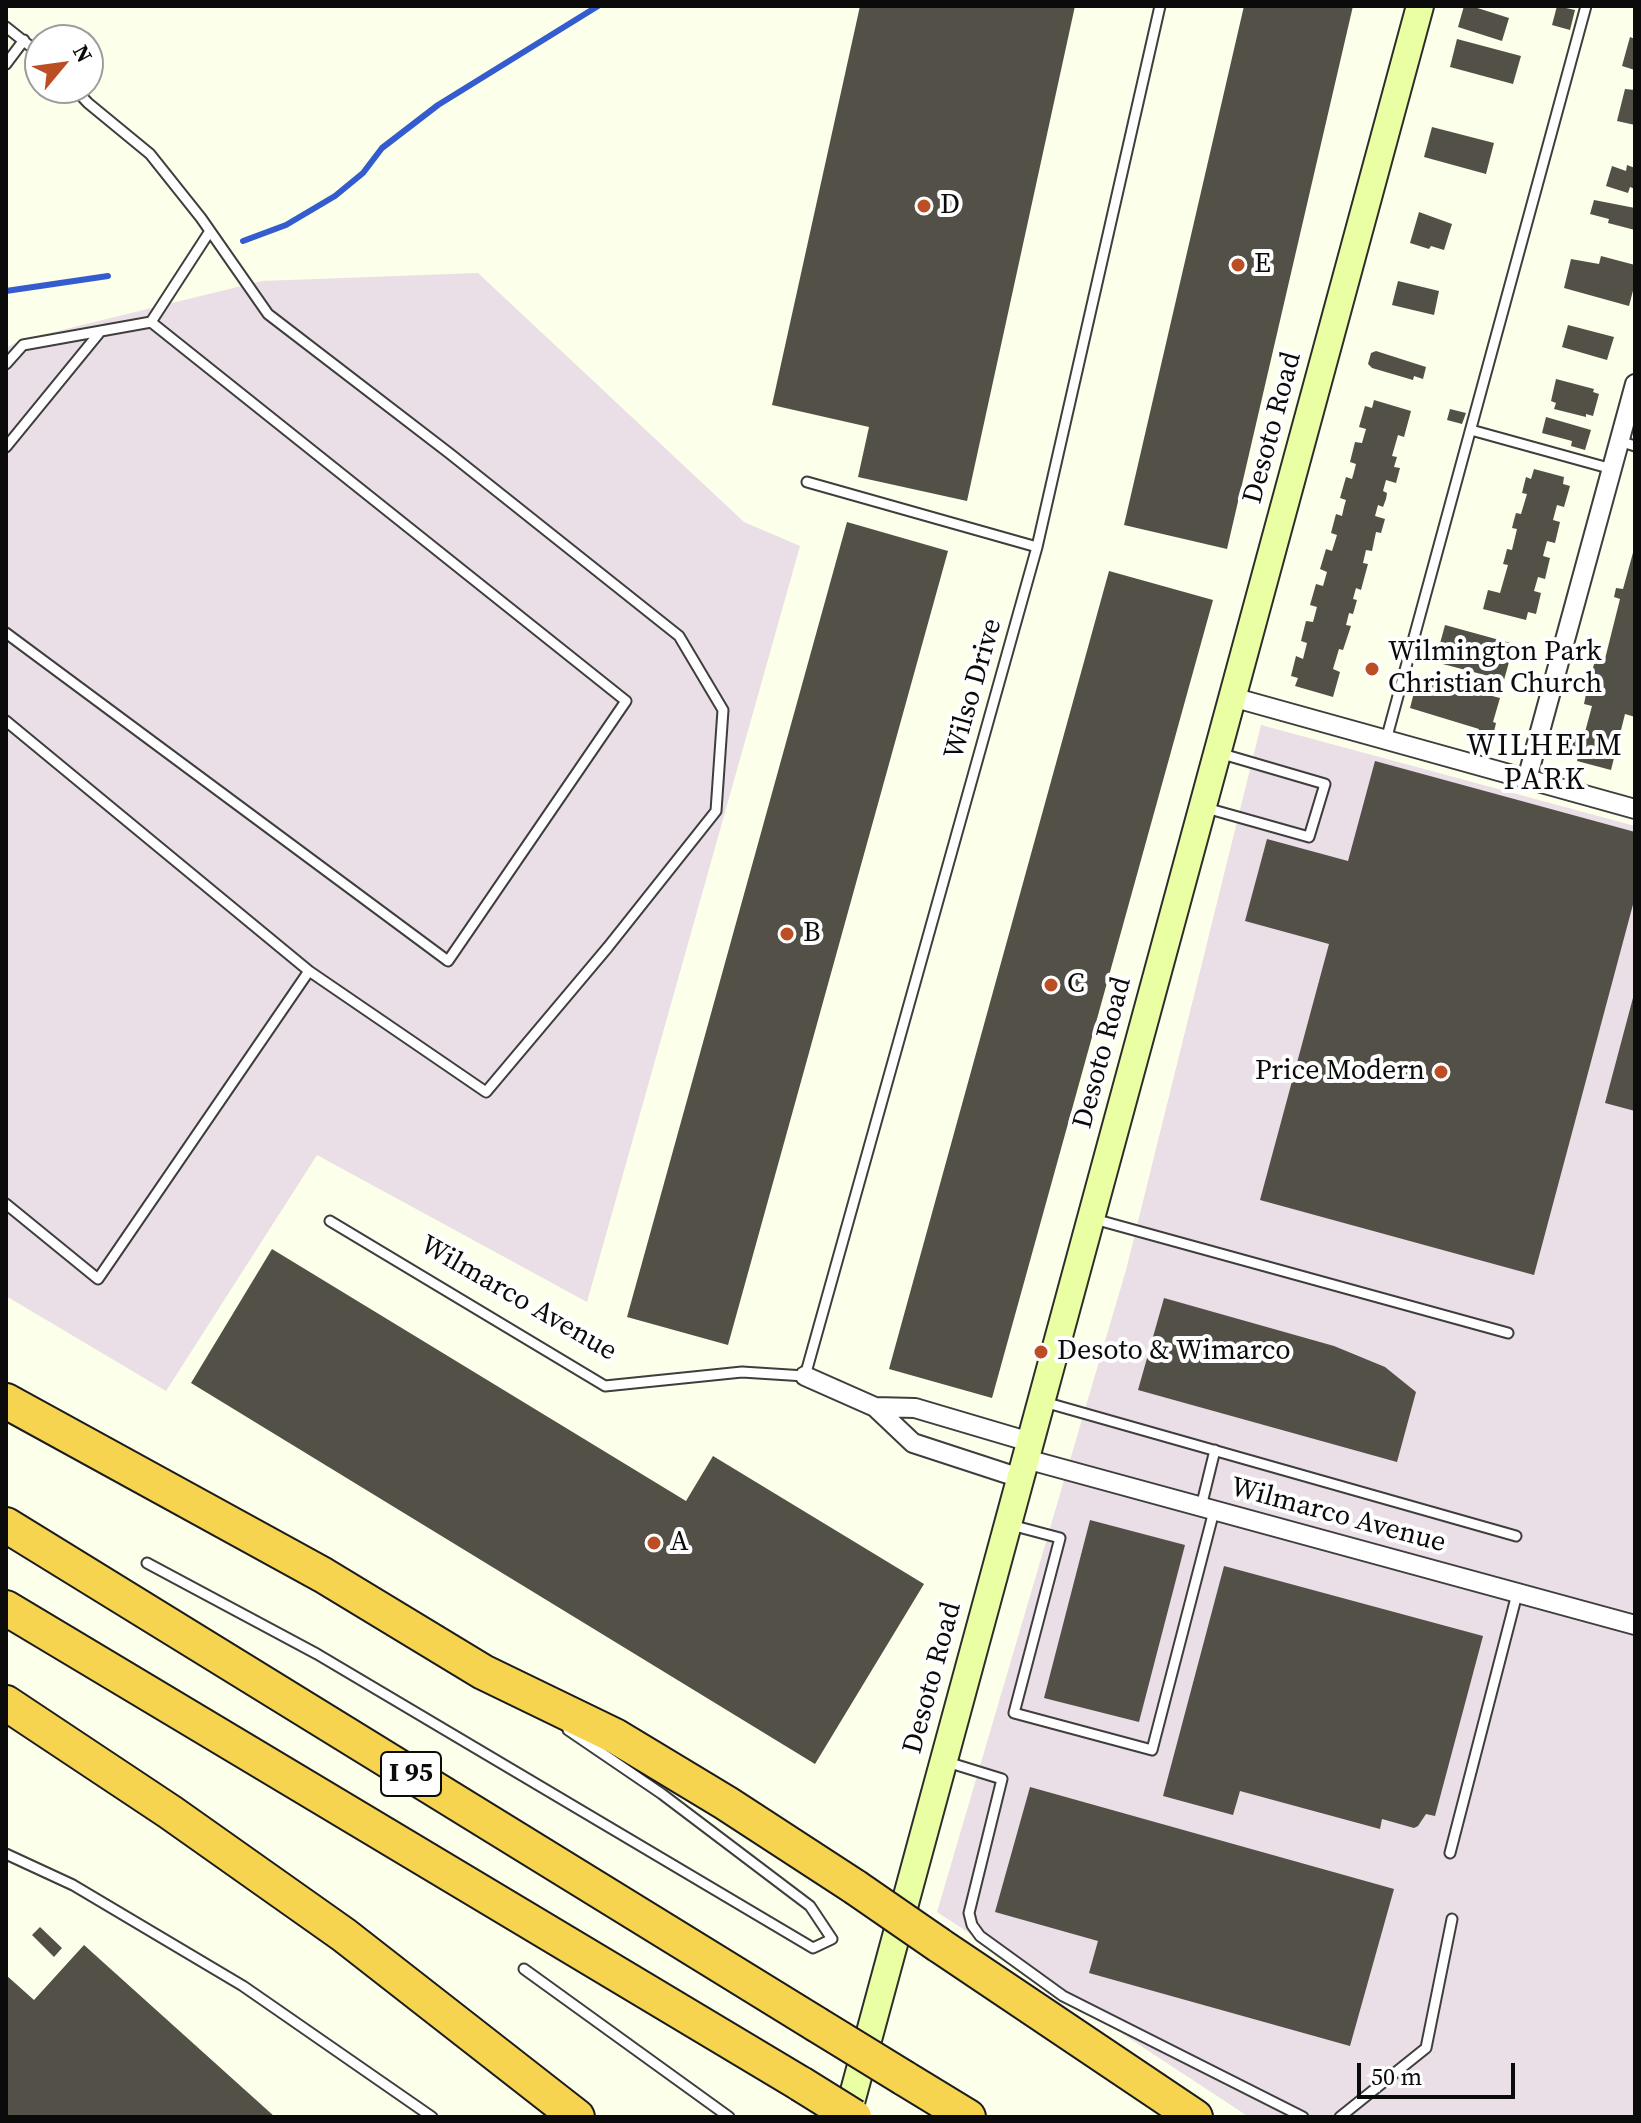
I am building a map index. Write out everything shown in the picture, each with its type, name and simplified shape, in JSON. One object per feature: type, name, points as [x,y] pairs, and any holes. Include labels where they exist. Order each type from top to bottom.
[{"type":"highway","points":[[6,1401],[323,1575],[483,1672],[615,1736],[726,1803],[855,1887],[1195,2117]]},
{"type":"highway","name":"I 95","points":[[6,1525],[968,2117]]},
{"type":"highway","name":"I 95","points":[[6,1608],[854,2117]]},
{"type":"highway","points":[[6,1703],[170,1812],[344,1935],[577,2117]]},
{"type":"highway","points":[[6,1714],[170,1812]]},
{"type":"street","name":"Desoto Road","points":[[847,2117],[1420,6]]},
{"type":"street","points":[[1527,779],[1612,469],[1627,444],[1635,384]]},
{"type":"street","points":[[1232,697],[1635,809]]},
{"type":"street","name":"Wilmarco Avenue","points":[[805,1376],[875,1407],[913,1443],[1025,1460],[1635,1625]]},
{"type":"street","name":"Wilmarco Avenue","points":[[875,1407],[915,1408],[1025,1460]]},
{"type":"lane","name":"Wilso Drive","points":[[805,1376],[1037,547],[1160,6]]},
{"type":"lane","points":[[1386,740],[1586,6]]},
{"type":"lane","points":[[6,27],[24,40],[6,64]]},
{"type":"lane","points":[[6,721],[309,971],[486,1092],[608,947],[716,811],[723,710],[679,636],[268,314],[210,231],[150,154],[89,104]]},
{"type":"lane","points":[[6,364],[23,345],[151,322],[210,231]]},
{"type":"lane","points":[[6,633],[448,961],[626,701],[151,322]]},
{"type":"lane","points":[[6,447],[100,332]]},
{"type":"lane","points":[[1471,430],[1612,469]]},
{"type":"lane","points":[[807,482],[1037,547]]},
{"type":"lane","points":[[1203,807],[1309,837],[1325,784],[1218,753]]},
{"type":"lane","points":[[6,1204],[98,1279],[309,971]]},
{"type":"lane","points":[[1091,1218],[1508,1333]]},
{"type":"lane","name":"Wilmarco Avenue","points":[[330,1221],[605,1386],[742,1372],[805,1376]]},
{"type":"lane","points":[[1041,1401],[1516,1536]]},
{"type":"lane","points":[[1008,1524],[1060,1538],[1014,1713],[1152,1750],[1208,1509],[1215,1450]]},
{"type":"lane","points":[[147,1563],[317,1654],[813,1948],[832,1939],[810,1906],[662,1794],[559,1724]]},
{"type":"lane","points":[[1450,1853],[1517,1594]]},
{"type":"lane","points":[[483,1672],[547,1715]]},
{"type":"lane","points":[[943,1761],[1002,1779],[969,1913],[972,1925],[980,1936],[1063,1996],[1303,2117]]},
{"type":"lane","points":[[6,1854],[73,1885],[243,1986],[432,2117]]},
{"type":"lane","points":[[1340,2117],[1426,2048],[1452,1919]]},
{"type":"lane","points":[[524,1969],[729,2117]]},
{"type":"shaded area","points":[[478,273],[744,522],[800,546],[587,1302],[317,1155],[166,1391],[6,1296],[6,348],[21,340],[262,281]]},
{"type":"shaded area","points":[[1261,725],[1635,826],[1635,2117],[1249,2117],[937,1912],[1126,1270]]},
{"type":"building","name":"D","points":[[860,6],[1075,6],[967,501],[858,477],[869,427],[772,405]]},
{"type":"building","name":"E","points":[[1244,6],[1353,6],[1227,549],[1124,525]]},
{"type":"building","points":[[1464,6],[1509,18],[1502,41],[1458,27]]},
{"type":"building","points":[[1557,6],[1575,10],[1570,30],[1552,25]]},
{"type":"building","points":[[1630,37],[1635,39],[1635,70],[1622,66]]},
{"type":"building","points":[[1457,39],[1521,56],[1513,84],[1450,67]]},
{"type":"building","points":[[1625,89],[1635,90],[1635,125],[1617,121]]},
{"type":"building","points":[[1432,127],[1494,143],[1486,174],[1424,157]]},
{"type":"building","points":[[1627,165],[1635,168],[1635,189],[1630,187],[1628,193],[1606,186],[1612,166],[1626,171]]},
{"type":"building","points":[[1594,200],[1635,208],[1635,230],[1608,223],[1609,219],[1590,214]]},
{"type":"building","points":[[1419,212],[1452,224],[1444,250],[1410,243]]},
{"type":"building","points":[[1601,256],[1635,265],[1635,283],[1629,306],[1564,288],[1571,259],[1599,264]]},
{"type":"building","points":[[1398,281],[1439,291],[1434,315],[1392,305]]},
{"type":"building","points":[[1568,325],[1614,337],[1607,360],[1562,347]]},
{"type":"building","points":[[1376,351],[1426,367],[1423,379],[1414,376],[1413,380],[1372,368],[1368,364],[1371,353]]},
{"type":"building","points":[[1556,379],[1594,389],[1593,392],[1599,394],[1593,416],[1554,409],[1556,403],[1551,401]]},
{"type":"building","points":[[1374,400],[1411,411],[1404,437],[1398,435],[1392,456],[1397,457],[1394,467],[1400,468],[1396,483],[1386,480],[1383,491],[1387,493],[1386,499],[1383,507],[1378,505],[1375,516],[1385,519],[1381,533],[1376,532],[1372,551],[1366,550],[1363,563],[1368,564],[1361,590],[1356,588],[1353,599],[1357,600],[1346,625],[1351,626],[1333,669],[1340,672],[1333,697],[1295,686],[1298,678],[1291,676],[1296,656],[1303,659],[1307,643],[1301,641],[1306,621],[1313,622],[1317,607],[1310,605],[1316,584],[1323,586],[1327,572],[1320,569],[1326,549],[1332,551],[1337,535],[1331,533],[1336,514],[1342,516],[1346,500],[1340,498],[1346,477],[1352,479],[1354,472],[1356,464],[1350,462],[1355,442],[1362,443],[1366,429],[1359,427],[1365,406],[1372,408]]},
{"type":"building","points":[[1450,409],[1466,413],[1462,424],[1447,420]]},
{"type":"building","points":[[1546,417],[1591,430],[1585,450],[1571,446],[1572,441],[1542,433]]},
{"type":"building","points":[[1534,469],[1564,477],[1563,484],[1570,486],[1564,507],[1557,505],[1553,520],[1560,522],[1555,543],[1547,541],[1543,556],[1550,558],[1545,579],[1538,577],[1534,591],[1541,593],[1536,614],[1528,612],[1526,620],[1483,609],[1488,590],[1500,593],[1508,565],[1503,564],[1507,549],[1512,550],[1517,529],[1512,528],[1514,520],[1516,513],[1521,514],[1527,494],[1522,493],[1526,477],[1531,479]]},
{"type":"building","name":"B","points":[[847,522],[948,551],[728,1345],[627,1317]]},
{"type":"building","points":[[1634,549],[1635,717],[1625,714],[1611,770],[1577,761],[1579,753],[1571,750],[1577,730],[1585,732],[1592,706],[1584,704],[1586,694],[1595,696],[1597,689],[1588,686],[1596,657],[1605,659],[1620,599],[1614,597],[1616,588],[1623,589]]},
{"type":"building","name":"C","points":[[1109,571],[1213,600],[992,1398],[889,1369]]},
{"type":"building","points":[[1445,625],[1514,644],[1504,680],[1435,662]]},
{"type":"building","points":[[1418,677],[1500,698],[1493,722],[1496,723],[1493,736],[1410,708]]},
{"type":"building","name":"Price Modern","points":[[1375,761],[1635,832],[1635,897],[1534,1275],[1260,1200],[1329,944],[1245,921],[1267,839],[1348,861]]},
{"type":"building","points":[[1635,994],[1635,1111],[1605,1103]]},
{"type":"building","name":"A","points":[[272,1249],[686,1501],[713,1456],[924,1584],[815,1764],[191,1383]]},
{"type":"building","points":[[1164,1298],[1334,1346],[1385,1367],[1416,1392],[1397,1462],[1138,1390]]},
{"type":"building","points":[[1090,1520],[1185,1545],[1139,1722],[1044,1698]]},
{"type":"building","points":[[1224,1566],[1483,1636],[1435,1816],[1426,1814],[1414,1828],[1382,1819],[1380,1829],[1240,1791],[1233,1815],[1163,1796]]},
{"type":"building","points":[[1030,1787],[1394,1889],[1350,2046],[1089,1973],[1098,1941],[995,1912]]},
{"type":"building","points":[[40,1927],[62,1948],[54,1957],[32,1935]]},
{"type":"building","points":[[84,1945],[275,2117],[8,2117],[6,1975],[34,2000]]},
{"type":"waterway","points":[[243,241],[286,225],[335,196],[363,173],[382,148],[438,105],[598,6]]},
{"type":"waterway","points":[[6,291],[108,276]]},
{"type":"place","name":"D","points":[[924,206]]},
{"type":"place","name":"E","points":[[1238,265]]},
{"type":"place","name":"Wilmington Park Christian Church","points":[[1372,669]]},
{"type":"place","name":"B","points":[[787,934]]},
{"type":"place","name":"C","points":[[1051,985]]},
{"type":"place","name":"Price Modern","points":[[1441,1072]]},
{"type":"place","name":"Desoto & Wimarco","points":[[1041,1352]]},
{"type":"place","name":"A","points":[[654,1543]]},
{"type":"district","name":"WILHELM PARK","points":[[1545,764]]}]
